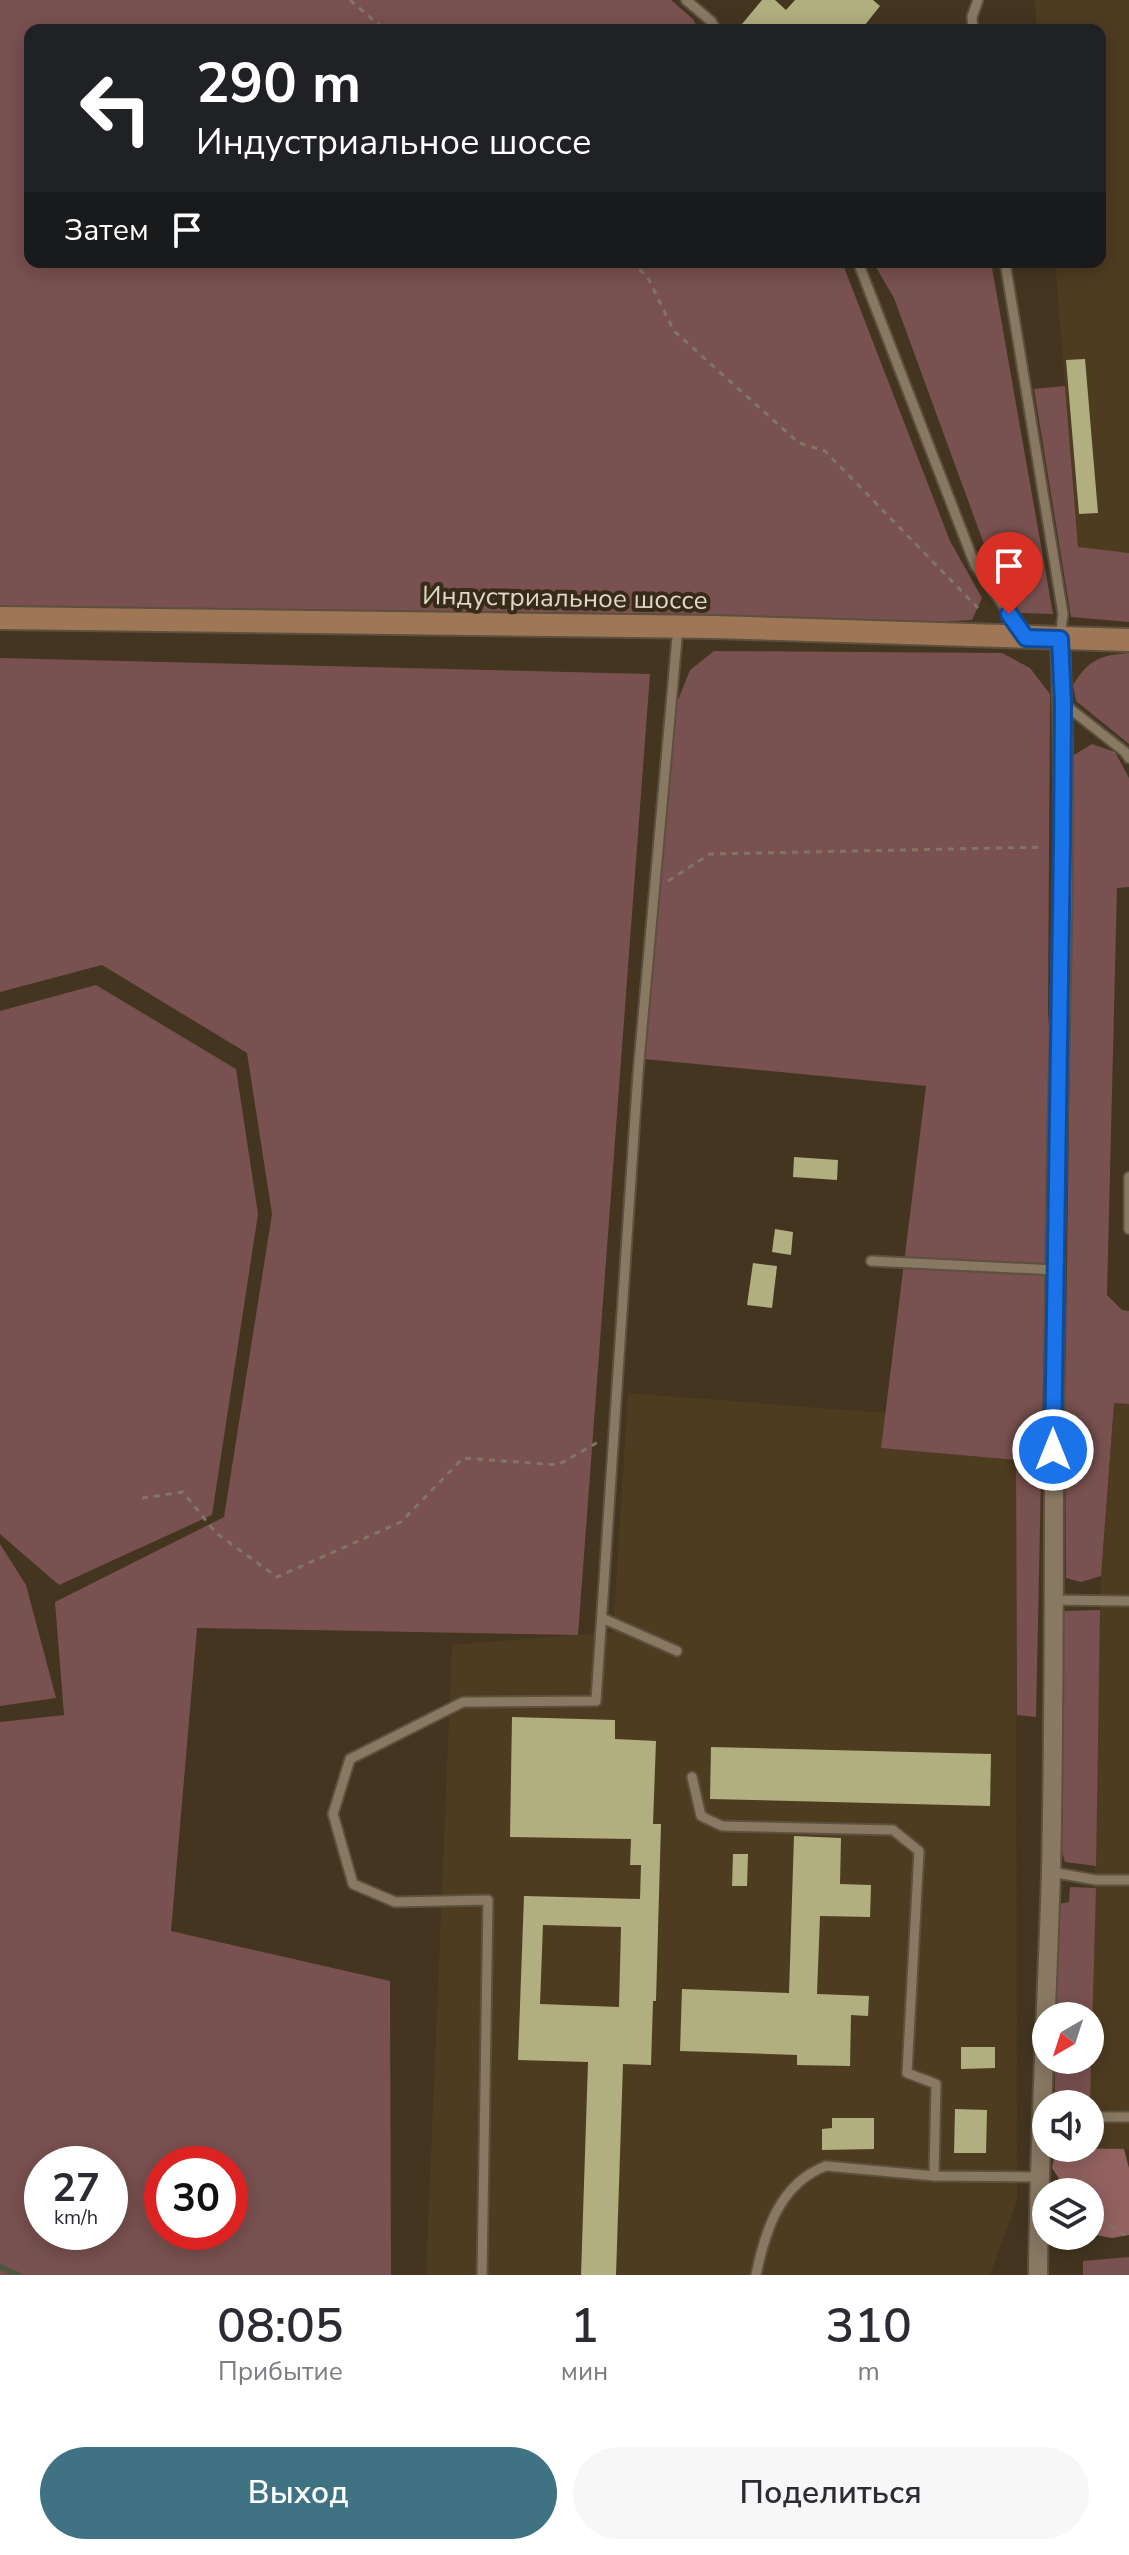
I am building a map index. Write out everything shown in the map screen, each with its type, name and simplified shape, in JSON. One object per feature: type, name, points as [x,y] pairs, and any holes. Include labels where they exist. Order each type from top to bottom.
[{"type":"main road","name":"Индустриальное шоссе","points":[[0,618],[678,627],[1129,640]]},
{"type":"street","points":[[1045,2090],[1051,1872],[1055,1270],[1062,846],[1060,639]]},
{"type":"street","points":[[1038,2275],[1040,2162]]},
{"type":"lane","points":[[686,0],[713,24]]},
{"type":"lane","points":[[973,24],[978,0]]},
{"type":"lane","points":[[860,268],[975,565],[1026,638]]},
{"type":"lane","points":[[1006,268],[1063,614],[1060,639]]},
{"type":"lane","points":[[482,2275],[488,1900],[395,1902],[353,1884],[333,1814],[350,1759],[463,1702],[596,1701],[638,1073],[678,627]]},
{"type":"lane","points":[[1063,703],[1129,758]]},
{"type":"lane","points":[[1129,1177],[1129,1229]]},
{"type":"lane","points":[[871,1261],[1055,1270]]},
{"type":"lane","points":[[1052,1600],[1129,1601]]},
{"type":"lane","points":[[602,1618],[677,1651]]},
{"type":"lane","points":[[692,1777],[701,1816],[722,1826],[893,1830],[919,1851],[907,2073],[936,2084],[934,2176]]},
{"type":"lane","points":[[1051,1872],[1096,1880],[1129,1880]]},
{"type":"lane","points":[[1104,2117],[1129,2117]]},
{"type":"lane","points":[[756,2275],[776,2209],[797,2182],[810,2172],[826,2166],[934,2176],[1039,2177]]},
{"type":"path","points":[[350,0],[378,24]]},
{"type":"path","points":[[637,268],[647,276],[674,331],[799,443],[825,451],[978,608]]},
{"type":"path","points":[[654,890],[710,854],[1062,846]]},
{"type":"path","points":[[142,1498],[183,1492],[216,1533],[277,1577],[401,1522],[463,1458],[558,1465],[614,1433]]},
{"type":"path","points":[[1104,2221],[1129,2238]]},
{"type":"shaded area","points":[[0,0],[671,0],[696,24],[24,24],[24,268],[844,268],[950,541],[982,598],[972,620],[903,624],[700,614],[0,606]]},
{"type":"shaded area","points":[[1035,0],[1129,0],[1129,553],[1078,548],[1055,268],[1106,268],[1106,24],[1037,24]]},
{"type":"shaded area","points":[[876,268],[992,268],[1053,614],[1021,613],[996,577],[894,298]]},
{"type":"shaded area","points":[[1065,386],[1078,547],[1129,553],[1129,622],[1071,617],[1034,389]]},
{"type":"shaded area","points":[[714,651],[1002,653],[1030,668],[1050,694],[1050,1049],[1036,1717],[1017,1715],[1016,1460],[881,1448],[926,1086],[644,1059],[676,705],[690,670]]},
{"type":"shaded area","points":[[1129,653],[1129,744],[1076,701],[1073,685],[1096,660]]},
{"type":"shaded area","points":[[0,658],[650,674],[578,1635],[197,1628],[171,1931],[390,1981],[391,2275],[0,2275],[0,1722],[64,1715],[55,1602],[224,1517],[272,1214],[247,1053],[102,965],[0,992]]},
{"type":"shaded area","points":[[1092,744],[1115,752],[1129,778],[1129,887],[1117,888],[1107,1295],[1122,1310],[1129,1311],[1129,1404],[1114,1403],[1101,1576],[1081,1582],[1066,1578],[1065,1409],[1074,755]]},
{"type":"shaded area","points":[[96,985],[236,1069],[258,1214],[212,1515],[59,1585],[0,1534],[0,1011]]},
{"type":"shaded area","points":[[628,1393],[886,1413],[882,1448],[1016,1460],[1017,2200],[990,2275],[426,2275],[452,1645],[613,1632]]},
{"type":"shaded area","points":[[1114,1403],[1129,1404],[1129,2149],[1104,2150],[1104,2090],[1089,2090],[1090,2074],[1104,2074],[1104,2002],[1091,2002],[1101,1576]]},
{"type":"shaded area","points":[[0,1544],[26,1585],[56,1698],[0,1706]]},
{"type":"shaded area","points":[[1100,1610],[1096,1866],[1065,1862],[1060,1845],[1063,1611]]},
{"type":"shaded area","points":[[1070,1887],[1096,1888],[1093,2002],[1056,2002],[1058,1904],[1069,1902]]},
{"type":"shaded area","points":[[1055,2074],[1091,2074],[1090,2090],[1055,2090]]},
{"type":"shaded area","points":[[1104,2149],[1124,2149],[1129,2168],[1129,2235],[1104,2237],[1104,2178],[1059,2178],[1052,2168],[1053,2162],[1104,2162]]},
{"type":"shaded area","points":[[1129,2257],[1129,2275],[1083,2275],[1083,2261]]},
{"type":"building","points":[[762,0],[775,0],[786,10],[795,0],[873,0],[880,6],[866,24],[742,24]]},
{"type":"building","points":[[1085,359],[1098,513],[1079,514],[1066,360]]},
{"type":"building","points":[[794,1157],[838,1160],[837,1180],[793,1177]]},
{"type":"building","points":[[775,1229],[793,1232],[791,1255],[772,1252]]},
{"type":"building","points":[[753,1263],[777,1266],[772,1308],[747,1305]]},
{"type":"building","points":[[512,1717],[615,1720],[615,1739],[656,1741],[653,1824],[661,1824],[656,2001],[653,2001],[651,2065],[623,2064],[616,2275],[581,2275],[588,2062],[518,2060],[524,1896],[640,1899],[641,1865],[630,1865],[631,1839],[510,1837]],"holes":[[[543,1925],[621,1927],[619,2007],[540,2004]]]},
{"type":"building","points":[[711,1747],[991,1754],[990,1806],[710,1799]]},
{"type":"building","points":[[794,1836],[841,1838],[840,1884],[871,1885],[870,1917],[820,1916],[817,1994],[869,1996],[868,2016],[851,2015],[850,2066],[797,2065],[797,2055],[680,2051],[682,1989],[789,1993]]},
{"type":"building","points":[[733,1854],[748,1854],[747,1886],[732,1886]]},
{"type":"building","points":[[961,2047],[995,2047],[995,2068],[961,2069]]},
{"type":"building","points":[[955,2109],[987,2110],[986,2153],[954,2153]]},
{"type":"building","points":[[832,2118],[874,2118],[874,2149],[822,2150],[822,2129],[832,2128]]},
{"type":"waterway","points":[[0,2267],[18,2275]]},
{"type":"route","points":[[1009,614],[1026,638],[1060,639],[1062,846],[1053,1450]]}]
